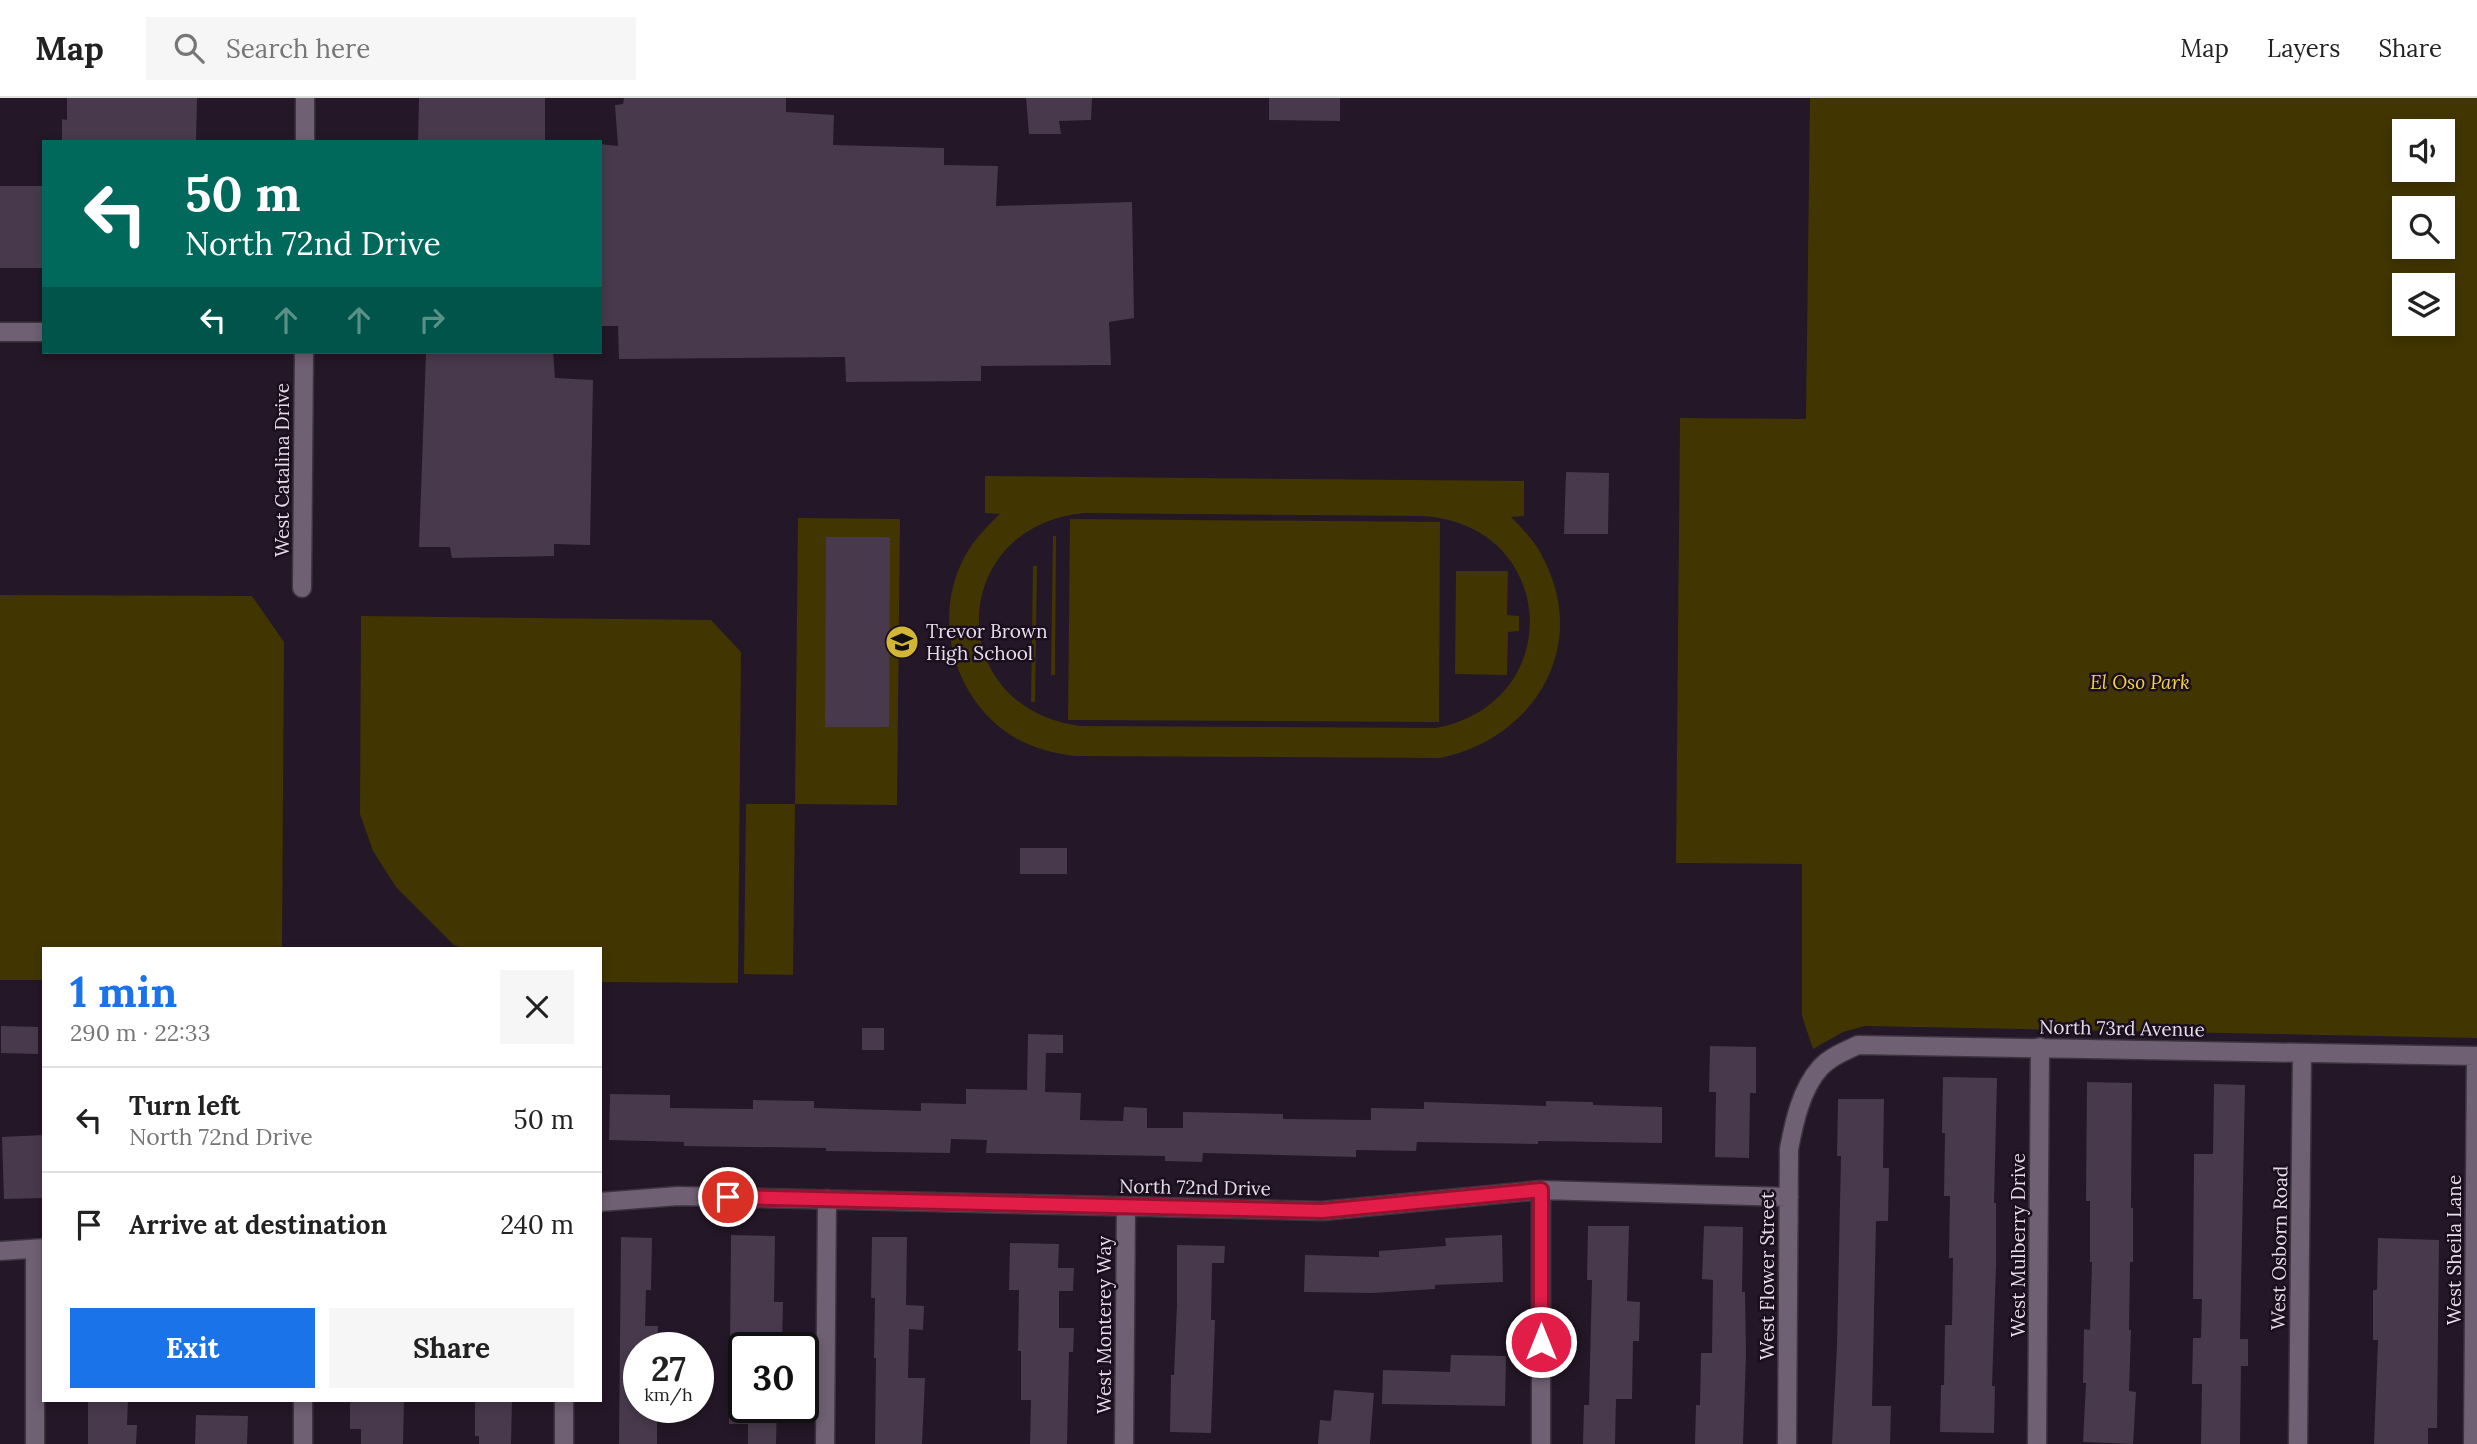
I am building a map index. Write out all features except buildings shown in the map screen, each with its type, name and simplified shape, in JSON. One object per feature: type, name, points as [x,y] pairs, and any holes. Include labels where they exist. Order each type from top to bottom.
[{"type":"street","points":[[305,98],[305,140]]},
{"type":"street","points":[[0,332],[42,332]]},
{"type":"street","name":"West Catalina Drive","points":[[302,588],[303,354]]},
{"type":"street","name":"North 73rd Avenue","points":[[1797,1110],[1820,1068],[1840,1053],[1858,1045],[2477,1056]]},
{"type":"street","name":"West Mulberry Drive","points":[[2037,1444],[2040,1047]]},
{"type":"street","name":"West Osborn Road","points":[[2298,1444],[2302,1053]]},
{"type":"street","name":"West Sheila Lane","points":[[2473,1444],[2477,1056]]},
{"type":"street","name":"West Flower Street","points":[[1787,1444],[1789,1149],[1797,1110]]},
{"type":"street","points":[[1541,1190],[1541,1444]]},
{"type":"street","name":"North 72nd Drive","points":[[602,1202],[678,1196],[1322,1211],[1541,1190],[1789,1197]]},
{"type":"street","points":[[825,1444],[827,1199]]},
{"type":"street","name":"West Monterey Way","points":[[1124,1444],[1126,1207]]},
{"type":"street","points":[[0,1251],[39,1248],[35,1444]]},
{"type":"street","points":[[303,1402],[303,1444]]},
{"type":"street","points":[[564,1402],[564,1444]]},
{"type":"green space","name":"El Oso Park","points":[[1810,98],[2477,98],[2477,1038],[1865,1026],[1843,1032],[1813,1049],[1802,1016],[1802,864],[1676,863],[1680,418],[1806,419]]},
{"type":"green space","points":[[985,476],[1524,481],[1524,516],[1511,517],[1539,551],[1557,597],[1560,628],[1555,659],[1543,687],[1525,712],[1501,732],[1472,748],[1440,758],[1075,756],[1051,752],[1021,741],[994,722],[977,704],[964,683],[955,660],[949,612],[953,588],[969,550],[1000,514],[985,513]],"holes":[[[1085,513],[1423,516],[1467,526],[1500,549],[1521,580],[1530,615],[1526,652],[1509,685],[1479,712],[1436,728],[1080,726],[1035,712],[1003,687],[985,654],[979,617],[986,581],[1007,549],[1040,525]]]},
{"type":"green space","points":[[798,518],[900,519],[897,805],[795,804]]},
{"type":"green space","points":[[1070,519],[1440,522],[1439,722],[1068,720]]},
{"type":"green space","points":[[1053,536],[1056,536],[1055,675],[1051,675]]},
{"type":"green space","points":[[1033,566],[1037,566],[1035,702],[1031,702]]},
{"type":"green space","points":[[1456,571],[1508,571],[1507,615],[1519,616],[1519,631],[1508,632],[1507,675],[1455,674]]},
{"type":"green space","points":[[0,595],[252,596],[284,642],[282,947],[42,947],[42,980],[0,980]]},
{"type":"green space","points":[[361,616],[711,620],[741,652],[738,983],[602,982],[602,947],[454,945],[396,887],[373,851],[360,814]]},
{"type":"green space","points":[[746,804],[795,804],[793,975],[744,974]]},
{"type":"place","name":"Trevor Brown High School","points":[[902,642]]},
{"type":"route","points":[[728,1197],[1322,1211],[1541,1190],[1541,1342]]}]
